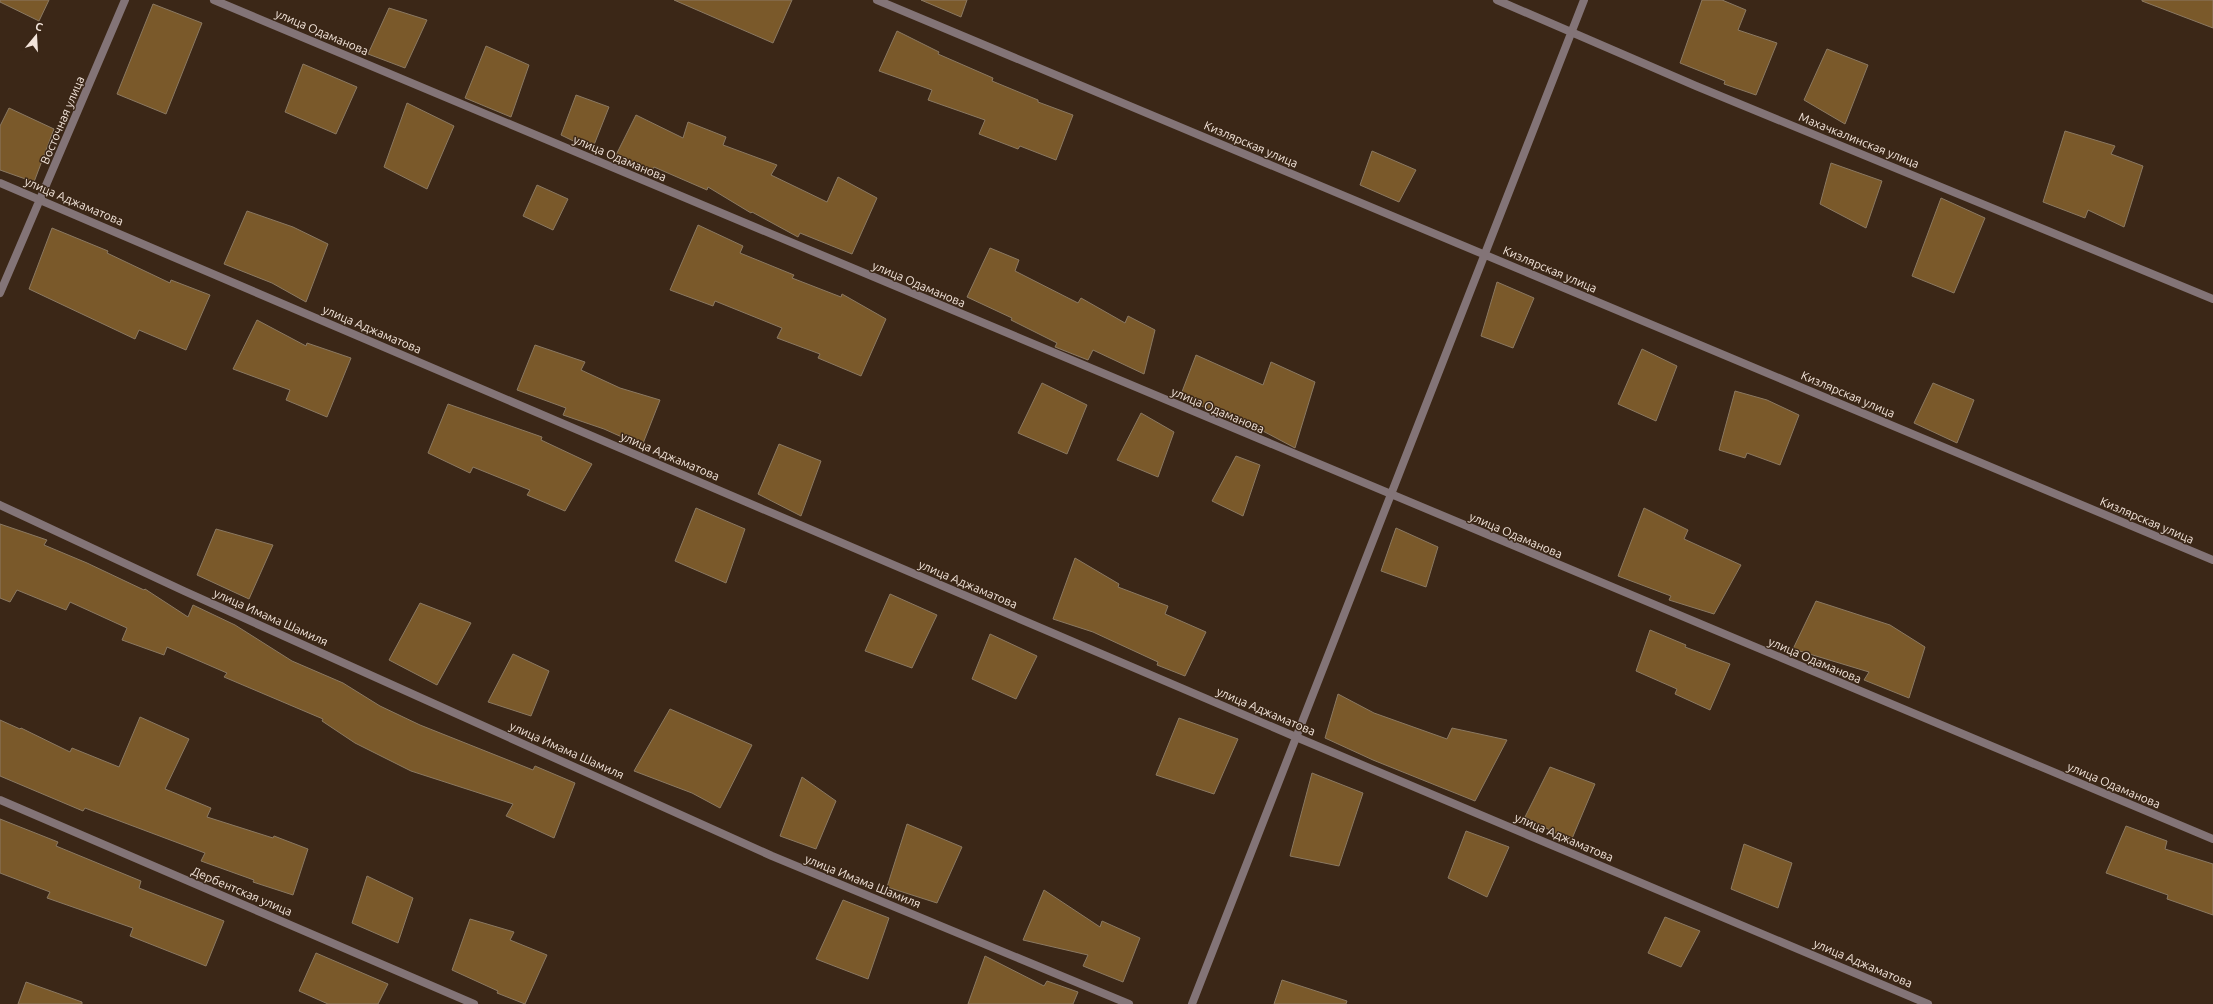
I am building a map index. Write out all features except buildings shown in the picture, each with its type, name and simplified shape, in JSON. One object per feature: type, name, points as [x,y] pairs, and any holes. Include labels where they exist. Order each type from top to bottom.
[{"type":"street","name":"Восточная улица","points":[[0,293],[41,200],[125,0]]},
{"type":"street","name":"улица Одаманова","points":[[214,0],[1391,496],[2213,839]]},
{"type":"street","name":"Кизлярская улица","points":[[877,0],[2213,560]]},
{"type":"street","name":"Махачкалинская улица","points":[[1497,0],[1696,86],[2213,299]]},
{"type":"street","points":[[1192,1004],[1584,0]]},
{"type":"street","name":"улица Аджаматова","points":[[0,182],[1296,737],[1928,1004]]},
{"type":"street","name":"улица Имама Шамиля","points":[[0,505],[192,594],[764,853],[1129,1004]]},
{"type":"street","name":"Дербентская улица","points":[[0,800],[474,1004]]}]
